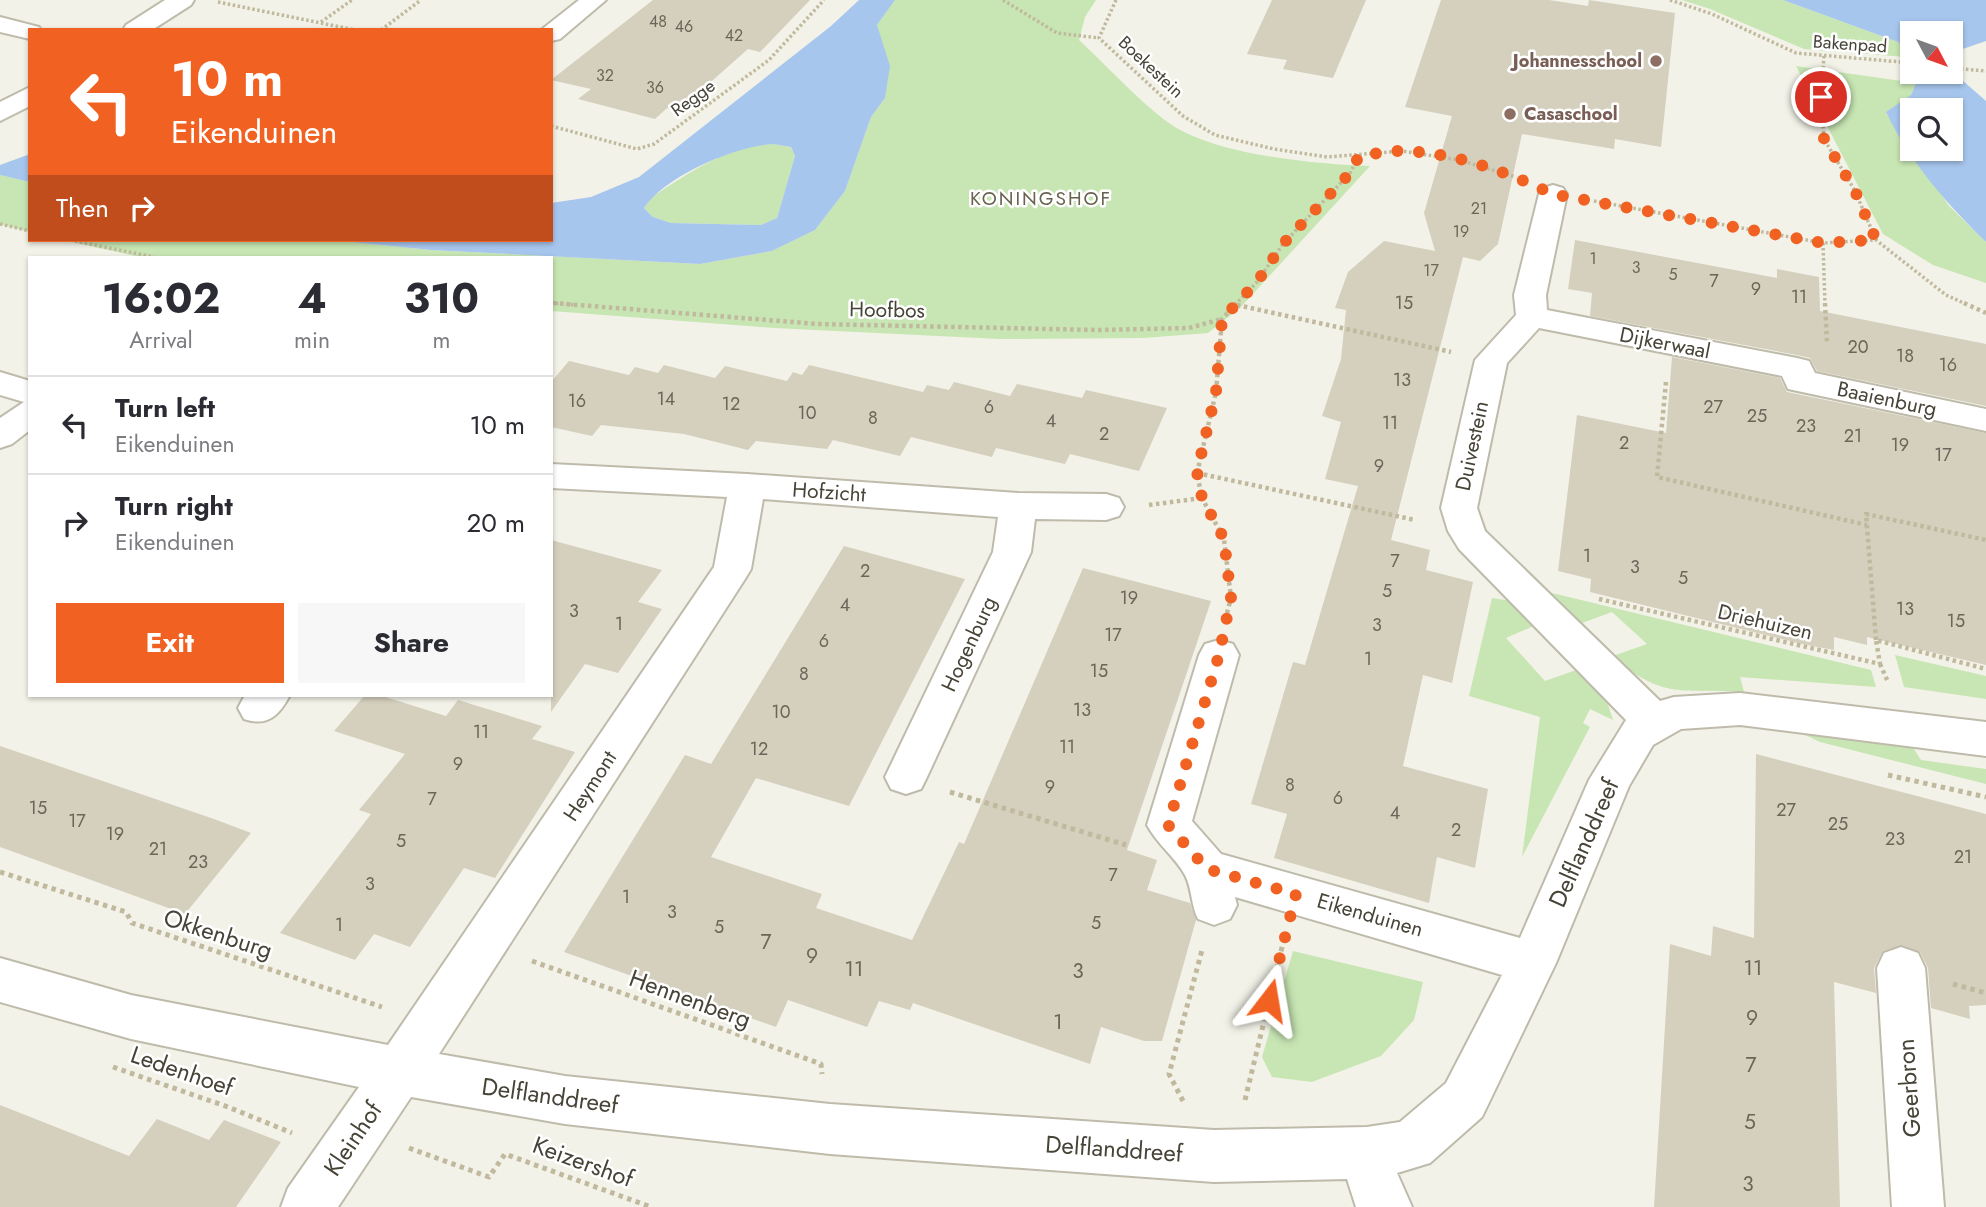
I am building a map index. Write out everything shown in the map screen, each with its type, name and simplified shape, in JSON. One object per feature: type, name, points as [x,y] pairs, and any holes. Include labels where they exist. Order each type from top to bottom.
[{"type":"street","points":[[138,28],[182,0]]},
{"type":"street","points":[[553,32],[594,0]]},
{"type":"street","points":[[0,24],[28,31]]},
{"type":"street","points":[[0,113],[28,96]]},
{"type":"street","points":[[1491,360],[1532,317],[1530,295],[1552,194]]},
{"type":"street","name":"Dijkerwaal","points":[[1532,317],[1797,368]]},
{"type":"street","name":"Duivestein","points":[[1466,531],[1459,508],[1491,360]]},
{"type":"street","name":"Baaienburg","points":[[1797,368],[1800,381],[1986,420]]},
{"type":"street","points":[[0,383],[28,392]]},
{"type":"street","points":[[0,436],[28,414]]},
{"type":"street","name":"Hofzicht","points":[[553,476],[747,486],[1018,506],[1107,507]]},
{"type":"street","name":"Heymont","points":[[398,1071],[485,945],[732,569],[747,486]]},
{"type":"street","name":"Hogenburg","points":[[906,777],[1013,552],[1018,506]]},
{"type":"street","points":[[1466,531],[1655,723]]},
{"type":"street","points":[[1210,887],[1168,825],[1219,655]]},
{"type":"street","name":"Delflanddreef","points":[[0,981],[131,1017],[398,1071],[565,1100],[830,1129],[1231,1155],[1367,1153],[1412,1145],[1464,1100],[1533,963],[1610,780],[1638,733],[1674,713],[1740,709],[1986,739]]},
{"type":"street","name":"Eikenduinen","points":[[1210,887],[1296,894],[1533,963]]},
{"type":"street","name":"Geerbron","points":[[1901,968],[1918,1207]]},
{"type":"street","name":"Kleinhof","points":[[307,1207],[398,1071]]},
{"type":"street","points":[[1367,1153],[1376,1193],[1385,1207]]},
{"type":"path","points":[[209,0],[345,28]]},
{"type":"path","points":[[320,23],[352,0]]},
{"type":"path","points":[[384,28],[421,0]]},
{"type":"path","name":"Regge","points":[[553,127],[637,149],[649,147],[769,60],[824,0]]},
{"type":"path","points":[[1003,0],[1057,33],[1079,38],[1100,38]]},
{"type":"path","name":"Boekestein","points":[[1116,0],[1100,38],[1183,116],[1214,135],[1274,149],[1327,157],[1402,151],[1459,160],[1522,179],[1552,194]]},
{"type":"path","name":"Bakenpad","points":[[1670,0],[1712,14],[1796,53],[1900,62]]},
{"type":"path","points":[[1824,56],[1821,97],[1824,139],[1855,191],[1876,240],[1908,268],[1946,295],[1965,306],[1986,313]]},
{"type":"path","points":[[1964,69],[1986,71]]},
{"type":"path","points":[[1219,655],[1231,598],[1224,539],[1202,498],[1197,472],[1216,392],[1222,319],[1257,282],[1283,244],[1350,173],[1359,156]]},
{"type":"path","points":[[1552,194],[1823,243],[1876,240]]},
{"type":"path","points":[[0,224],[28,231]]},
{"type":"path","points":[[80,242],[149,256]]},
{"type":"path","points":[[1797,368],[1828,366],[1823,243]]},
{"type":"path","name":"Hoofbos","points":[[553,303],[818,324],[1084,330],[1189,328],[1222,319]]},
{"type":"path","points":[[1237,304],[1491,360]]},
{"type":"path","points":[[1670,344],[1657,477],[1867,525]]},
{"type":"path","points":[[1197,472],[1466,531]]},
{"type":"path","points":[[1107,507],[1202,498]]},
{"type":"path","points":[[1986,540],[1866,514],[1876,640],[1986,669]]},
{"type":"path","name":"Driehuizen","points":[[1589,597],[1880,664],[1876,640]]},
{"type":"path","points":[[906,777],[1129,846]]},
{"type":"path","name":"Okkenburg","points":[[0,872],[126,912],[132,923],[432,1023]]},
{"type":"path","points":[[1210,887],[1168,1074],[1231,1155]]},
{"type":"path","points":[[1231,1155],[1296,894]]},
{"type":"path","name":"Hennenberg","points":[[485,945],[821,1064],[830,1129]]},
{"type":"path","name":"Ledenhoef","points":[[101,1063],[228,1107],[318,1144],[352,1141]]},
{"type":"path","name":"Keizershof","points":[[352,1141],[389,1141],[489,1177],[505,1154],[651,1207]]},
{"type":"green space","points":[[895,0],[1096,0],[1085,17],[1079,40],[1132,92],[1166,121],[1185,133],[1264,156],[1370,166],[1240,308],[1208,333],[1144,338],[1000,339],[774,328],[553,311],[553,256],[700,264],[772,251],[815,230],[845,191],[871,117],[885,98],[877,25]]},
{"type":"green space","points":[[1682,0],[1783,0],[1898,42],[1900,57],[1804,49]]},
{"type":"green space","points":[[1796,66],[1900,81],[1900,84],[1916,84],[1911,95],[1900,98],[1900,103],[1886,113],[1900,134],[1900,161],[1919,161],[1949,206],[1986,242],[1986,283],[1933,265],[1883,234]]},
{"type":"green space","points":[[773,144],[791,147],[795,156],[777,218],[761,225],[671,223],[653,217],[644,208],[652,197],[710,162],[740,150]]},
{"type":"green space","points":[[0,175],[28,182],[28,231],[0,224]]},
{"type":"green space","points":[[72,242],[351,242],[431,250],[546,256],[135,256]]},
{"type":"green space","points":[[1552,593],[1871,670],[1876,687],[1740,677],[1744,692],[1689,691],[1660,686],[1630,670],[1613,656],[1647,644],[1612,612],[1582,623]]},
{"type":"green space","points":[[1492,598],[1512,601],[1536,625],[1506,638],[1545,681],[1579,669],[1604,692],[1613,720],[1590,709],[1583,723],[1590,727],[1522,857],[1540,717],[1469,696]]},
{"type":"green space","points":[[1895,655],[1986,676],[1986,699],[1904,687]]},
{"type":"green space","points":[[1803,734],[1912,746],[1921,760],[1986,769],[1986,784],[1820,742]]},
{"type":"green space","points":[[1293,951],[1423,982],[1414,1020],[1381,1056],[1312,1082],[1272,1077],[1262,1057]]},
{"type":"water","points":[[859,0],[895,0],[877,25],[890,66],[885,98],[871,117],[845,191],[815,230],[772,251],[700,264],[431,250],[351,242],[553,242],[553,203],[591,197],[639,177],[831,26]],"holes":[[[773,144],[791,147],[795,156],[777,218],[761,225],[671,223],[653,217],[644,208],[654,196],[684,174],[740,150]]]},
{"type":"water","points":[[1783,0],[1986,0],[1986,41],[1964,49],[1964,21],[1900,21],[1900,44]]},
{"type":"water","points":[[1964,82],[1986,101],[1986,242],[1930,181],[1915,161],[1963,161],[1963,98],[1907,98],[1916,84],[1964,84]]},
{"type":"water","points":[[1900,102],[1900,137],[1896,130],[1886,112]]},
{"type":"water","points":[[28,155],[28,182],[0,175],[0,165]]},
{"type":"building","points":[[653,0],[810,0],[760,52],[748,49],[678,111],[667,108],[655,119],[578,99],[591,89],[553,78]]},
{"type":"building","points":[[1272,0],[1366,0],[1333,78],[1283,69],[1287,60],[1247,54]]},
{"type":"building","points":[[1441,0],[1549,0],[1588,6],[1589,0],[1675,13],[1661,147],[1615,139],[1614,149],[1522,134],[1498,244],[1480,261],[1463,257],[1391,540],[1430,550],[1426,570],[1473,582],[1452,683],[1423,675],[1403,766],[1488,789],[1475,868],[1437,857],[1429,903],[1274,858],[1287,814],[1251,804],[1293,662],[1305,665],[1358,486],[1325,479],[1341,422],[1322,416],[1341,359],[1346,310],[1335,308],[1348,272],[1384,241],[1435,251],[1424,213],[1452,116],[1405,107]]},
{"type":"building","points":[[1575,240],[1777,278],[1777,269],[1819,277],[1820,311],[1986,344],[1986,406],[1817,371],[1810,358],[1797,355],[1590,316],[1592,293],[1568,289]]},
{"type":"building","points":[[1672,357],[1780,378],[1787,392],[1986,433],[1986,665],[1867,637],[1867,645],[1834,637],[1834,650],[1802,644],[1590,592],[1591,579],[1558,571],[1577,415],[1666,433]]},
{"type":"building","points":[[569,361],[629,375],[635,367],[658,373],[664,365],[715,378],[725,366],[787,381],[793,372],[802,375],[809,365],[923,392],[927,385],[949,390],[954,382],[1010,396],[1017,384],[1082,398],[1086,390],[1167,408],[1139,471],[1070,454],[1065,464],[996,448],[992,457],[911,437],[900,456],[833,440],[827,449],[756,441],[748,450],[684,434],[601,425],[592,436],[553,427],[553,380]]},
{"type":"building","points":[[553,541],[662,570],[638,602],[662,609],[618,673],[585,664],[551,712]]},
{"type":"building","points":[[844,546],[965,579],[849,806],[756,778],[711,857],[822,894],[816,908],[912,940],[959,842],[964,844],[1083,568],[1211,601],[1127,850],[1157,860],[1147,890],[1190,903],[1196,920],[1162,1041],[1144,1041],[1101,1027],[1090,1064],[913,1003],[910,1010],[879,1001],[867,1027],[788,1000],[776,1027],[564,952],[685,755],[711,764]]},
{"type":"building","points":[[363,697],[385,697],[446,716],[458,700],[542,726],[532,739],[575,752],[495,878],[464,868],[410,947],[374,934],[355,960],[280,933],[371,814],[359,810],[405,754],[334,731]]},
{"type":"building","points":[[0,746],[251,833],[185,914],[0,847]]},
{"type":"building","points":[[1756,754],[1986,814],[1986,1005],[1969,1006],[1970,1019],[1931,1008],[1928,968],[1920,952],[1902,945],[1883,951],[1874,968],[1876,993],[1834,982],[1840,1207],[1654,1207],[1670,944],[1711,956],[1713,926],[1754,938]]},
{"type":"building","points":[[0,1105],[129,1156],[157,1119],[209,1140],[224,1120],[281,1142],[236,1207],[0,1207]]},
{"type":"place","name":"Johannesschool","points":[[1656,61]]},
{"type":"place","name":"Casaschool","points":[[1510,114]]},
{"type":"district","name":"KONINGSHOF","points":[[1041,198]]},
{"type":"route","points":[[1269,1000],[1296,894],[1207,869],[1168,825],[1219,655],[1231,598],[1224,539],[1202,498],[1197,472],[1216,392],[1222,319],[1257,282],[1283,244],[1350,173],[1359,156],[1402,151],[1459,160],[1522,179],[1552,194],[1823,243],[1876,240],[1855,191],[1824,139],[1821,97]]}]
